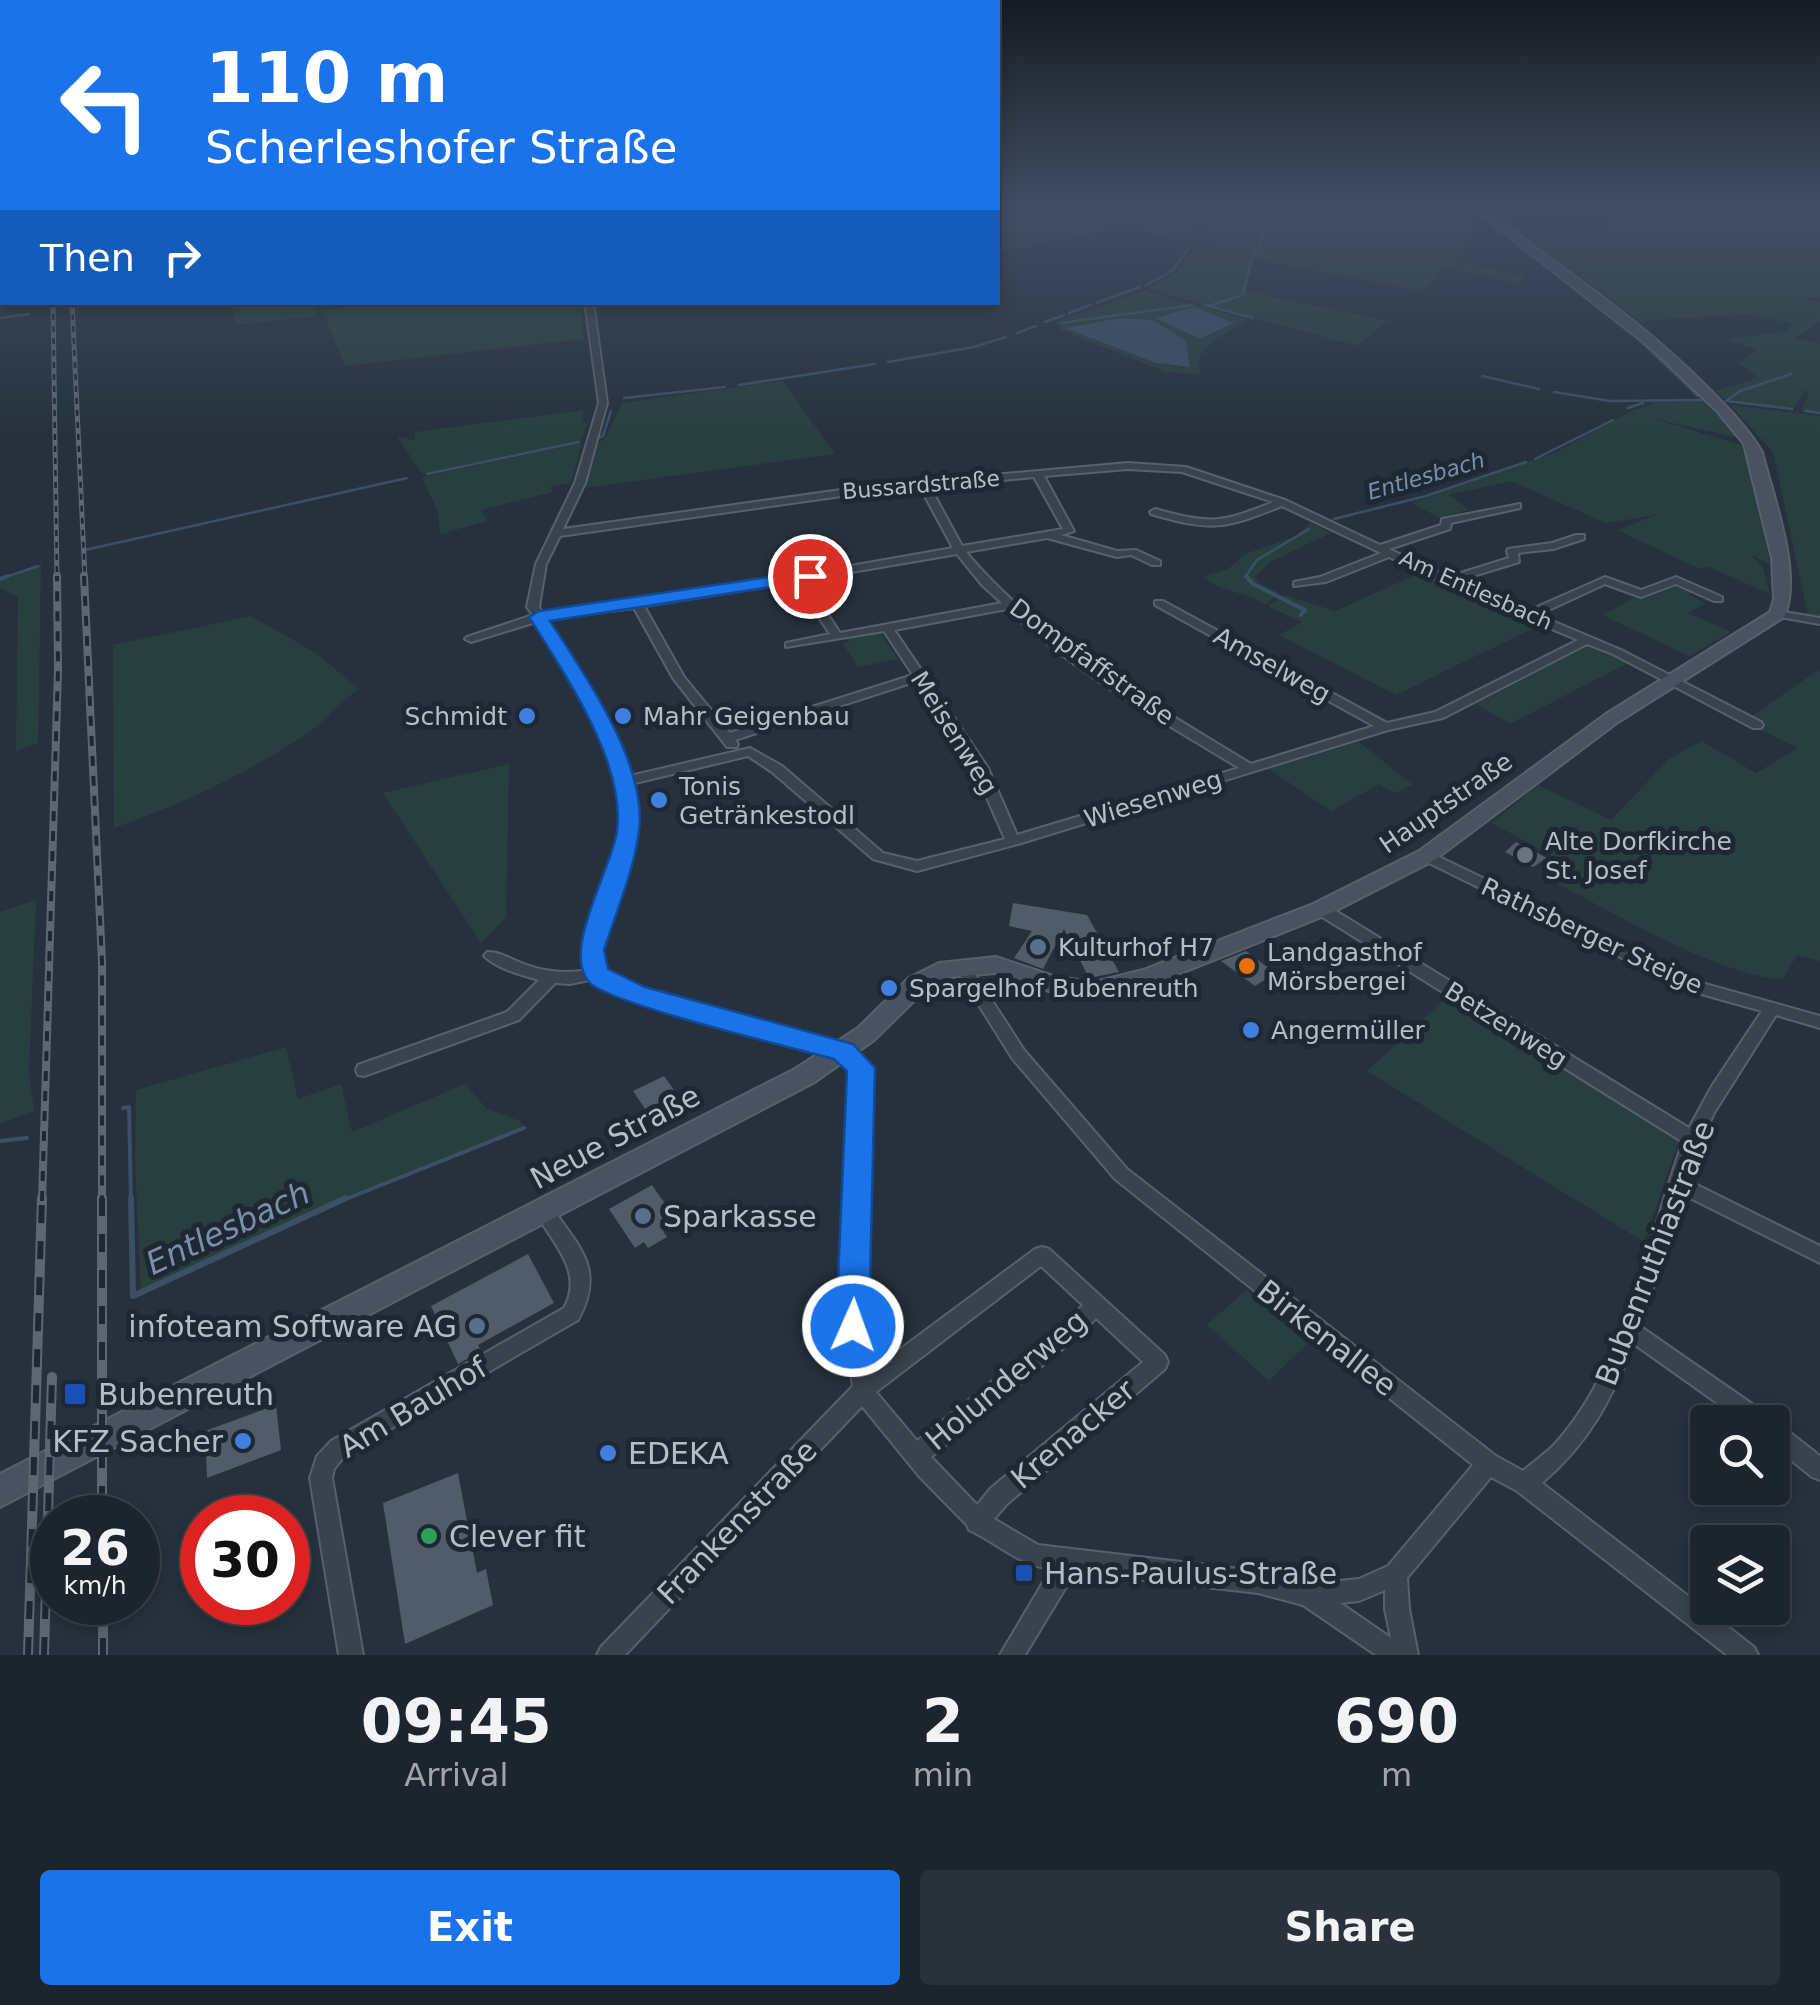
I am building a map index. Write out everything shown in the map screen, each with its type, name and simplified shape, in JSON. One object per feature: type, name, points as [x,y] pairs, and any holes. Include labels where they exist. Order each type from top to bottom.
[{"type":"street","points":[[1583,286],[1736,424],[1755,452],[1780,574],[1782,604],[1778,614],[1820,622]]},
{"type":"street","points":[[589,305],[603,403],[580,483],[536,580],[533,607],[580,683],[626,781],[628,831],[592,950],[596,973],[605,982],[638,994],[844,1052],[861,1068],[853,1326],[864,1389],[871,1403],[976,1522],[1011,1546],[1036,1556],[1258,1582],[1308,1595],[1396,1655]]},
{"type":"street","name":"Bussardstraße","points":[[556,533],[923,484],[1162,466],[1214,477],[1282,502]]},
{"type":"street","points":[[471,639],[539,617],[798,578],[1068,531],[1038,475]]},
{"type":"street","name":"Dompfaffstraße","points":[[923,484],[960,551],[1011,604],[1096,671],[1250,769]]},
{"type":"street","points":[[1155,512],[1216,526],[1282,502]]},
{"type":"street","name":"Am Entlesbach","points":[[1282,502],[1446,581],[1588,639],[1669,681]]},
{"type":"street","points":[[1298,584],[1322,580],[1446,527],[1446,521],[1516,506]]},
{"type":"street","points":[[1045,535],[1091,550],[1132,552],[1156,563]]},
{"type":"street","points":[[1446,581],[1515,560],[1512,551],[1553,546],[1580,537]]},
{"type":"street","points":[[798,578],[836,637]]},
{"type":"street","points":[[1529,615],[1604,580],[1640,594],[1676,580],[1718,598]]},
{"type":"street","name":"Amselweg","points":[[1159,603],[1385,727]]},
{"type":"street","points":[[626,781],[737,753],[678,678],[637,604]]},
{"type":"street","points":[[790,645],[1011,604]]},
{"type":"street","name":"Hauptstraße","points":[[962,966],[996,965],[1055,985],[1095,990],[1148,977],[1321,909],[1426,856],[1567,750],[1778,614]]},
{"type":"street","name":"Meisenweg","points":[[888,629],[981,768],[1013,841]]},
{"type":"street","name":"Wiesenweg","points":[[737,753],[750,752],[763,758],[878,856],[897,864],[917,866],[1013,841],[1385,727],[1439,715],[1588,639]]},
{"type":"street","points":[[728,738],[918,677]]},
{"type":"street","points":[[1669,681],[1757,725]]},
{"type":"street","name":"Rathsberger Steige","points":[[1426,856],[1693,986],[1820,1022]]},
{"type":"street","name":"Betzenweg","points":[[1321,909],[1693,1139]]},
{"type":"street","points":[[492,956],[551,977],[584,978],[596,973]]},
{"type":"street","name":"Neue Straße","points":[[0,1491],[844,1052],[917,984],[933,974],[962,966]]},
{"type":"street","name":"Birkenallee","points":[[962,966],[1018,1054],[1121,1174],[1488,1464],[1525,1483],[1746,1655]]},
{"type":"street","points":[[364,1070],[513,1016],[551,977]]},
{"type":"street","name":"Bubenruthiastraße","points":[[1525,1483],[1553,1465],[1600,1395],[1631,1331],[1693,1139],[1771,1010]]},
{"type":"street","points":[[1680,1184],[1820,1255]]},
{"type":"street","name":"Am Bauhof","points":[[351,1655],[321,1478],[324,1463],[338,1448],[571,1314],[583,1297],[584,1284],[577,1264],[544,1211]]},
{"type":"street","name":"Krenacker","points":[[864,1389],[1042,1255],[1158,1362],[999,1496],[976,1522]]},
{"type":"street","name":"Holunderweg","points":[[917,1454],[1075,1326],[1095,1305]]},
{"type":"street","points":[[1631,1331],[1737,1405]]},
{"type":"street","name":"Frankenstraße","points":[[609,1655],[864,1389]]},
{"type":"street","points":[[1790,1446],[1820,1469]]},
{"type":"street","points":[[1308,1595],[1359,1590],[1396,1574],[1488,1464]]},
{"type":"street","points":[[1012,1655],[1069,1561]]},
{"type":"street","points":[[1396,1574],[1397,1609],[1406,1655]]},
{"type":"green space","points":[[1245,286],[1244,291],[1388,321],[1357,346],[1148,289]]},
{"type":"green space","points":[[1398,286],[1428,286],[1423,291]]},
{"type":"green space","points":[[1595,286],[1820,286],[1820,298],[1801,297],[1820,303],[1820,322],[1795,338],[1820,344],[1820,414],[1802,411],[1809,391],[1805,391],[1793,410],[1728,402],[1715,391],[1758,378],[1739,363],[1757,350],[1725,339],[1784,332],[1794,324],[1749,314],[1638,321]]},
{"type":"green space","points":[[1144,291],[1248,321],[1206,348],[1201,355],[1200,374],[1166,372],[1061,330],[1055,322]],"holes":[[[1199,308],[1234,323],[1200,339],[1156,318]],[[1133,318],[1152,320],[1186,341],[1186,369],[1156,363],[1066,328]]]},
{"type":"green space","points":[[232,305],[314,305],[317,316],[236,325]]},
{"type":"green space","points":[[363,305],[582,305],[583,339],[345,366],[322,310]]},
{"type":"green space","points":[[783,381],[835,454],[583,488],[596,445],[606,437],[622,403]]},
{"type":"green space","points":[[1704,401],[1739,438],[1647,417],[1746,446],[1770,564],[1751,555],[1763,568],[1770,594],[1707,566],[1700,569],[1617,530],[1657,515],[1606,523],[1511,481],[1449,495],[1469,510],[1439,518],[1412,503],[1556,452],[1628,413],[1637,414],[1631,412],[1655,403]]},
{"type":"green space","points":[[1730,405],[1820,416],[1820,617],[1808,615],[1773,452]]},
{"type":"green space","points":[[584,410],[582,422],[588,423],[581,441],[422,474],[397,436],[414,440],[415,432]]},
{"type":"green space","points":[[582,443],[571,483],[550,487],[553,492],[481,510],[488,521],[440,534],[438,512],[422,477]]},
{"type":"green space","points":[[1311,522],[1331,533],[1272,561],[1255,576],[1258,582],[1280,594],[1265,604],[1217,586],[1204,576],[1228,569],[1245,554],[1296,536]]},
{"type":"green space","points":[[41,564],[38,743],[16,751],[18,597],[0,588],[0,578]]},
{"type":"green space","points":[[1420,573],[1542,624],[1396,695],[1279,635],[1302,622],[1268,606],[1285,595],[1335,611]]},
{"type":"green space","points":[[1679,585],[1695,592],[1689,595],[1706,603],[1688,613],[1731,632],[1689,656],[1603,615],[1637,596],[1645,598]]},
{"type":"green space","points":[[251,616],[316,653],[359,689],[312,730],[260,763],[188,799],[114,828],[113,645]]},
{"type":"green space","points":[[881,634],[898,659],[858,667],[843,644],[849,642],[847,638]]},
{"type":"green space","points":[[1584,648],[1598,648],[1630,662],[1510,724],[1476,704]]},
{"type":"green space","points":[[1820,669],[1820,961],[1797,955],[1783,979],[1757,976],[1695,954],[1542,876],[1557,859],[1492,823],[1538,785],[1611,820],[1669,759],[1702,741],[1756,773],[1798,748],[1757,728],[1763,723],[1750,717]]},
{"type":"green space","points":[[1359,742],[1413,785],[1394,793],[1379,784],[1331,811],[1269,769]]},
{"type":"green space","points":[[509,764],[506,917],[481,943],[383,793]]},
{"type":"green space","points":[[36,900],[29,1071],[34,1111],[0,1124],[0,912]]},
{"type":"green space","points":[[1447,997],[1680,1137],[1644,1242],[1367,1071]]},
{"type":"green space","points":[[286,1047],[298,1099],[341,1084],[352,1132],[465,1084],[487,1109],[520,1121],[524,1128],[364,1190],[141,1293],[136,1090]]},
{"type":"green space","points":[[1246,1290],[1307,1344],[1269,1381],[1207,1325]]},
{"type":"water","points":[[1195,307],[1234,323],[1200,339],[1155,318]]},
{"type":"water","points":[[1121,318],[1153,320],[1186,341],[1190,367],[1156,363],[1065,328]]},
{"type":"building","name":"Alte Dorfkirche St. Josef","points":[[1516,842],[1547,858],[1533,867],[1505,852]]},
{"type":"building","name":"Kulturhof H7","points":[[1013,903],[1087,915],[1119,972],[1089,978],[1064,929],[1043,969],[1014,958],[1032,931],[1009,926]]},
{"type":"building","name":"Landgasthof Mörsbergei","points":[[1246,951],[1275,973],[1255,986],[1221,961]]},
{"type":"building","points":[[664,1076],[684,1104],[672,1109],[676,1115],[656,1125],[633,1091]]},
{"type":"building","name":"Sparkasse","points":[[652,1185],[678,1222],[663,1231],[667,1237],[648,1248],[644,1242],[635,1248],[609,1209]]},
{"type":"building","name":"infoteam Software AG","points":[[528,1254],[554,1303],[478,1345],[481,1351],[458,1364],[431,1306]]},
{"type":"building","name":"KFZ Sacher","points":[[276,1405],[281,1450],[207,1478],[205,1431]]},
{"type":"building","name":"Clever fit","points":[[458,1473],[477,1573],[486,1569],[493,1605],[405,1644],[383,1503]]},
{"type":"waterway","points":[[1208,306],[1243,295],[1245,286]]},
{"type":"waterway","points":[[1096,303],[1140,287]]},
{"type":"waterway","points":[[1069,313],[1091,305]]},
{"type":"waterway","points":[[1061,323],[1192,305]]},
{"type":"waterway","points":[[1208,306],[1253,318]]},
{"type":"waterway","points":[[0,318],[29,314]]},
{"type":"waterway","points":[[1045,322],[1064,315]]},
{"type":"waterway","points":[[1017,333],[1036,326]]},
{"type":"waterway","points":[[1629,330],[1698,396]]},
{"type":"waterway","points":[[888,362],[974,347],[1006,337]]},
{"type":"waterway","points":[[739,385],[875,364]]},
{"type":"waterway","points":[[1726,401],[1740,391],[1791,374]]},
{"type":"waterway","points":[[1482,376],[1539,389]]},
{"type":"waterway","points":[[624,398],[725,387]]},
{"type":"waterway","points":[[1554,392],[1610,401],[1702,400]]},
{"type":"waterway","points":[[1727,401],[1792,409]]},
{"type":"waterway","points":[[1628,408],[1643,403]]},
{"type":"waterway","points":[[598,438],[603,436],[611,411]]},
{"type":"waterway","points":[[1805,411],[1820,413]]},
{"type":"waterway","points":[[1535,459],[1613,420]]},
{"type":"waterway","points":[[427,474],[579,442]]},
{"type":"waterway","name":"Entlesbach","points":[[1334,519],[1426,496],[1526,462]]},
{"type":"waterway","points":[[85,550],[407,478]]},
{"type":"waterway","name":"Entlesbach","points":[[1246,576],[1257,560],[1309,529]]},
{"type":"waterway","points":[[8,576],[0,579],[38,566]]},
{"type":"waterway","name":"Entlesbach","points":[[1246,576],[1249,579]]},
{"type":"waterway","name":"Entlesbach","points":[[1246,576],[1253,584],[1305,610],[1301,615]]},
{"type":"waterway","name":"Entlesbach","points":[[123,1108],[129,1107],[131,1201]]},
{"type":"waterway","name":"Entlesbach","points":[[341,1201],[524,1128]]},
{"type":"waterway","name":"Entlesbach","points":[[0,1141],[27,1138]]},
{"type":"waterway","name":"Entlesbach","points":[[131,1198],[133,1296],[346,1198]]},
{"type":"railway","points":[[53,305],[57,579]]},
{"type":"railway","points":[[72,305],[85,579]]},
{"type":"railway","points":[[42,1201],[58,670],[57,576]]},
{"type":"railway","points":[[84,576],[102,962],[102,1495]]},
{"type":"railway","points":[[28,1655],[42,1198]]},
{"type":"railway","points":[[44,1655],[52,1377]]},
{"type":"railway","points":[[103,1625],[103,1655]]},
{"type":"place","name":"Schmidt","points":[[527,716]]},
{"type":"place","name":"Mahr Geigenbau","points":[[623,716]]},
{"type":"place","name":"Tonis Getränkestodl","points":[[659,800]]},
{"type":"place","name":"Alte Dorfkirche St. Josef","points":[[1525,855]]},
{"type":"place","name":"Kulturhof H7","points":[[1038,947]]},
{"type":"place","name":"Landgasthof Mörsbergei","points":[[1247,966]]},
{"type":"place","name":"Spargelhof Bubenreuth","points":[[889,988]]},
{"type":"place","name":"Angermüller","points":[[1251,1030]]},
{"type":"place","name":"Sparkasse","points":[[643,1216]]},
{"type":"place","name":"infoteam Software AG","points":[[477,1326]]},
{"type":"place","name":"Bubenreuth","points":[[75,1394]]},
{"type":"place","name":"KFZ Sacher","points":[[243,1441]]},
{"type":"place","name":"EDEKA","points":[[608,1453]]},
{"type":"place","name":"Clever fit","points":[[429,1536]]},
{"type":"place","name":"Hans-Paulus-Straße","points":[[1024,1573]]},
{"type":"route","points":[[810,576],[539,617],[580,683],[626,781],[628,831],[592,950],[596,973],[605,982],[638,994],[814,1041],[844,1052],[861,1068],[853,1326]]}]
